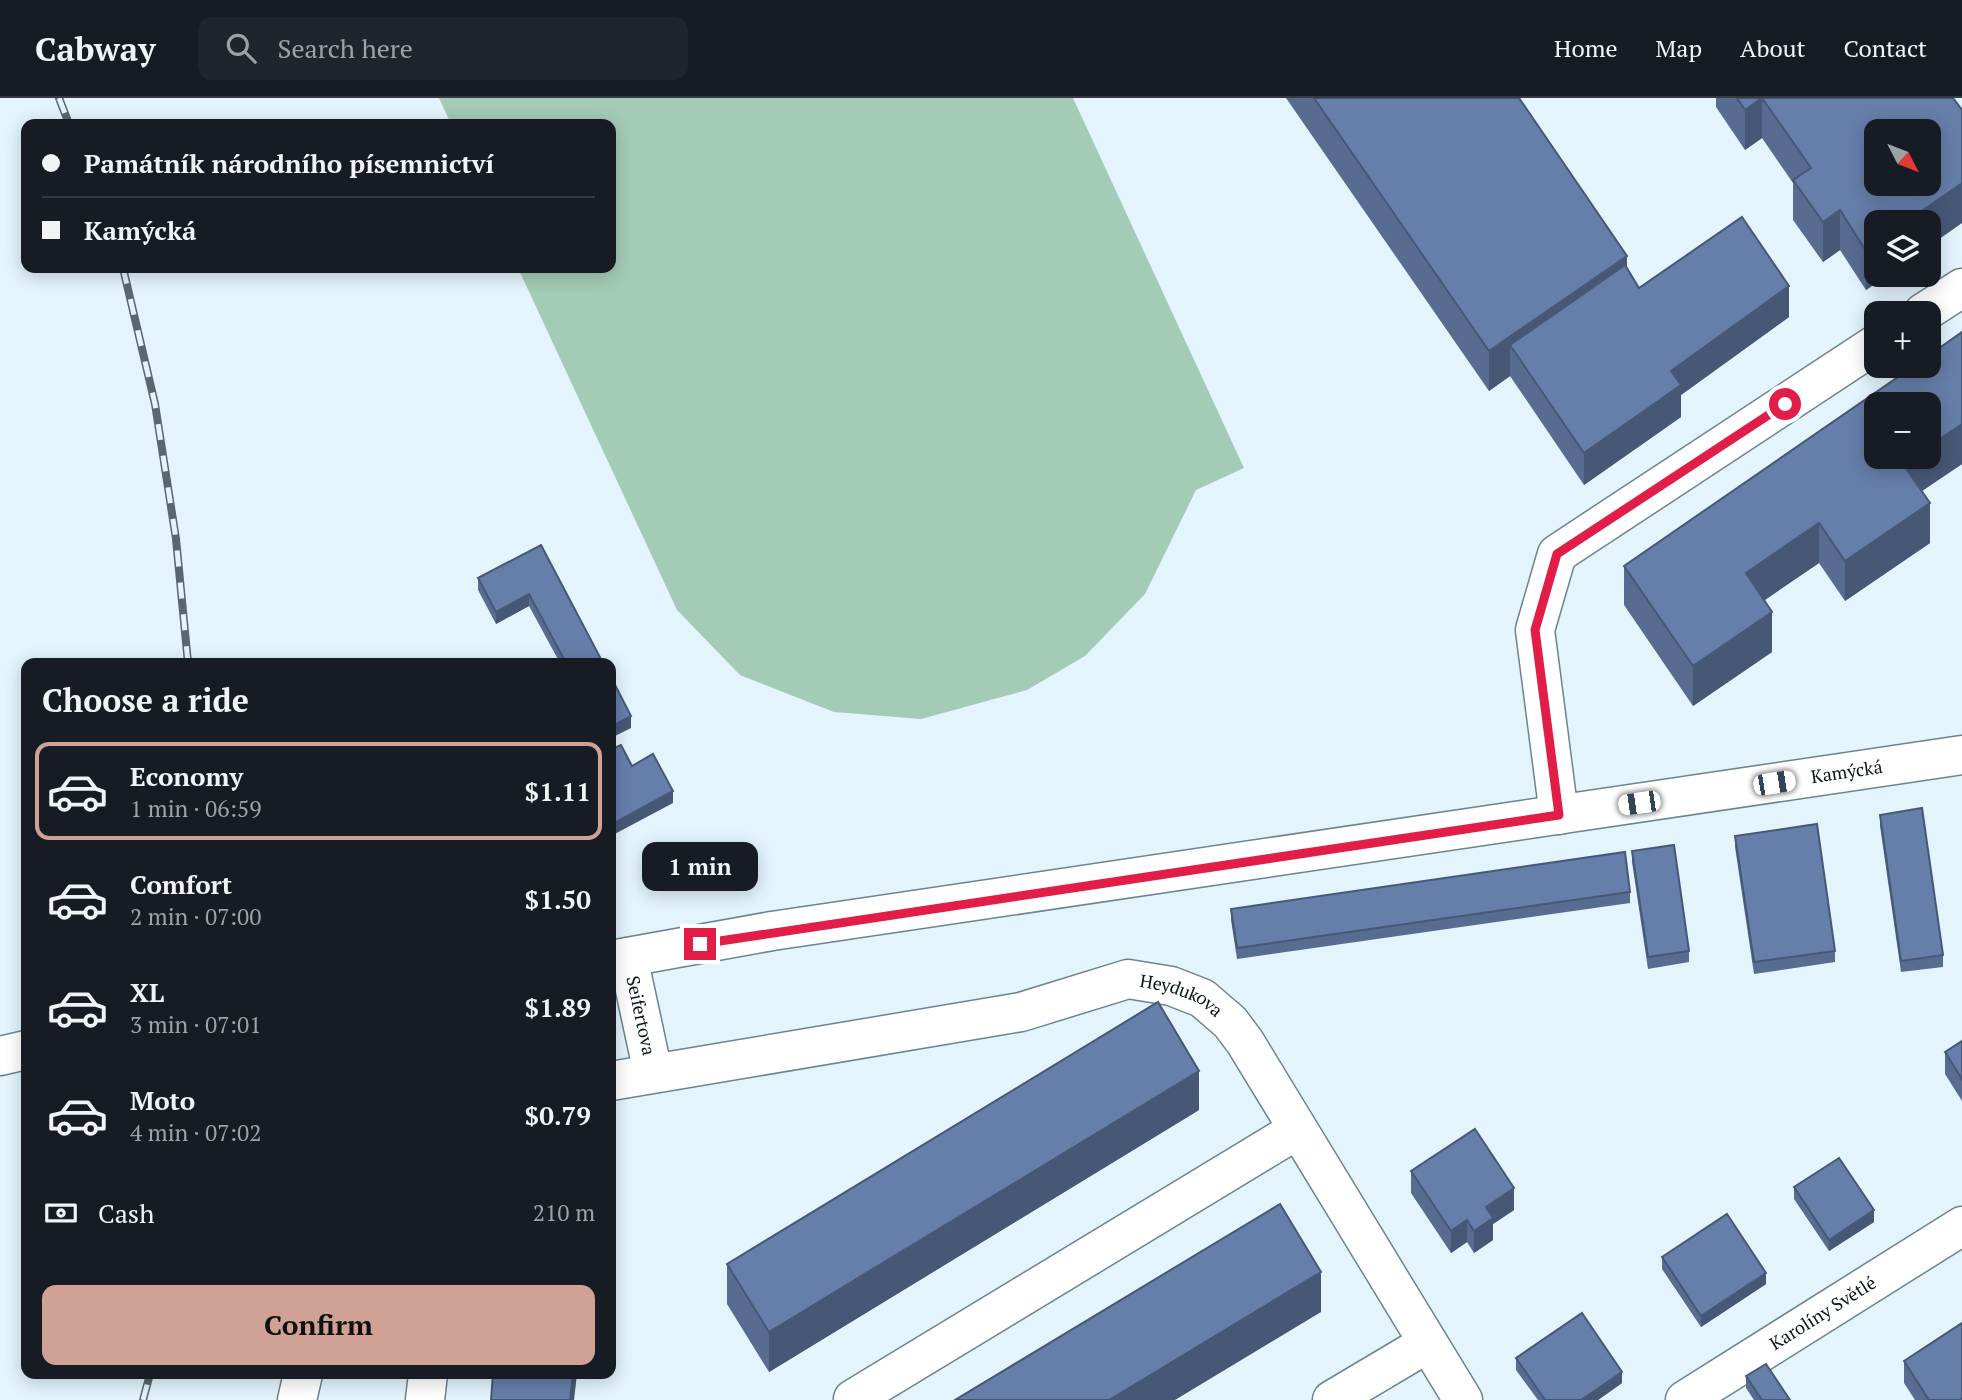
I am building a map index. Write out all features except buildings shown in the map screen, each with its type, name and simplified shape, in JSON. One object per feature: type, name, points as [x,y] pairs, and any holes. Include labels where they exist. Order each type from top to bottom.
[{"type":"street","points":[[1941,301],[1962,288]]},
{"type":"street","points":[[1559,815],[1535,630],[1557,554],[1864,352]]},
{"type":"street","name":"Kamýcká","points":[[619,959],[772,931],[1962,755]]},
{"type":"street","name":"Seifertova","points":[[616,1080],[653,1073],[619,959]]},
{"type":"street","name":"Heydukova","points":[[653,1073],[1021,1012],[1128,979],[1171,986],[1202,998],[1230,1022],[1463,1400]]},
{"type":"street","points":[[0,1056],[21,1052]]},
{"type":"street","points":[[853,1399],[1297,1130]]},
{"type":"street","name":"Karolíny Světlé","points":[[1685,1400],[1962,1226]]},
{"type":"street","points":[[1332,1400],[1428,1343]]},
{"type":"street","points":[[297,1400],[302,1379]]},
{"type":"street","points":[[425,1400],[427,1379]]},
{"type":"green space","points":[[439,98],[1073,98],[1244,468],[1196,490],[1145,594],[1085,656],[1027,690],[921,719],[834,712],[740,675],[677,610],[520,273],[616,273],[616,119],[449,119]]},
{"type":"railway","points":[[59,98],[67,119]]},
{"type":"railway","points":[[124,273],[155,404],[176,539],[188,658]]},
{"type":"railway","points":[[143,1400],[149,1379]]},
{"type":"route","points":[[700,944],[772,931],[1559,815],[1535,630],[1557,554],[1785,404]]}]
